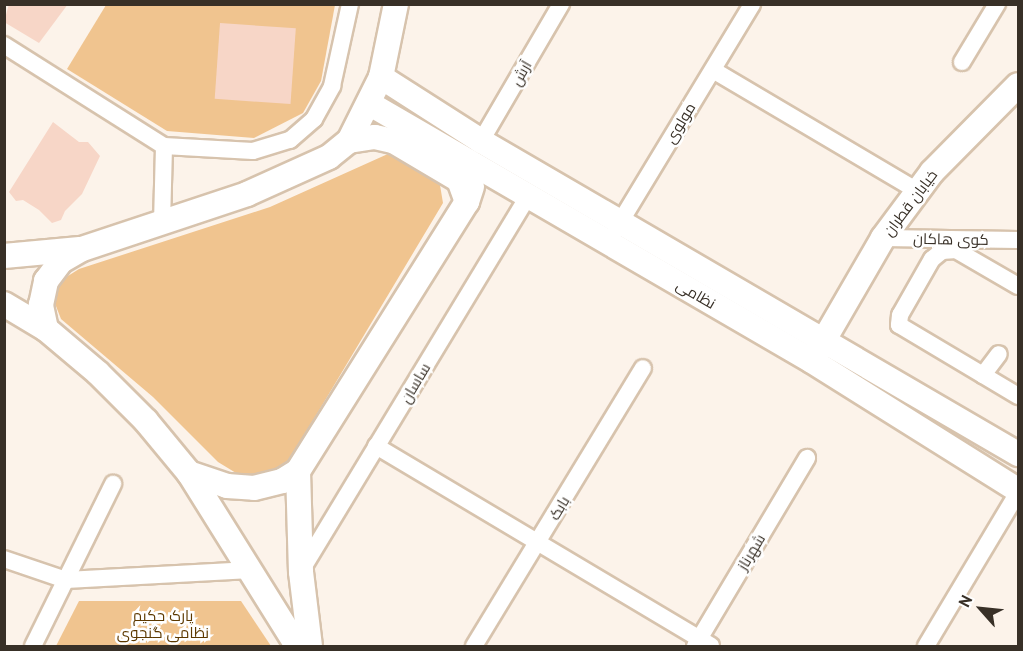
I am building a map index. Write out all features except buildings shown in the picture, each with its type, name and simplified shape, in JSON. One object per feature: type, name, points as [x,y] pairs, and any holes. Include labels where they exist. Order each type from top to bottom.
[{"type":"main road","points":[[46,329],[41,305],[46,281],[61,261],[82,249],[247,194],[329,157],[349,141],[370,104],[381,77],[396,4]]},
{"type":"main road","name":"نظامی","points":[[381,77],[482,141],[825,339],[1018,454]]},
{"type":"main road","name":"خیابان قطران","points":[[812,361],[884,238],[918,191],[993,106],[1018,85]]},
{"type":"main road","name":"نظامی","points":[[370,104],[812,361],[1018,491]]},
{"type":"main road","points":[[349,141],[375,137],[393,141],[459,180],[467,202]]},
{"type":"main road","points":[[189,473],[227,486],[254,488],[282,481],[298,471],[467,202],[482,141]]},
{"type":"main road","points":[[4,256],[82,249]]},
{"type":"main road","points":[[4,304],[46,329],[106,381],[189,473],[297,646]]},
{"type":"main road","points":[[298,471],[301,572],[310,646]]},
{"type":"street","points":[[4,45],[164,146],[253,150],[290,140],[314,119],[332,86],[350,4]]},
{"type":"street","name":"آرش","points":[[482,141],[561,4]]},
{"type":"street","name":"مولوی","points":[[608,243],[752,4]]},
{"type":"street","points":[[962,62],[997,4]]},
{"type":"street","points":[[712,70],[918,191]]},
{"type":"street","points":[[162,223],[164,146]]},
{"type":"street","name":"ساسان","points":[[301,572],[529,195]]},
{"type":"street","name":"کوی هاکان","points":[[884,238],[1018,240]]},
{"type":"street","points":[[1018,286],[956,250],[942,251],[932,259],[900,315],[899,325],[907,332],[1018,396]]},
{"type":"street","points":[[983,375],[999,354]]},
{"type":"street","name":"بابک","points":[[474,646],[643,368]]},
{"type":"street","points":[[376,446],[701,644]]},
{"type":"street","name":"شهرناز","points":[[701,644],[807,458]]},
{"type":"street","points":[[33,646],[113,484]]},
{"type":"street","points":[[926,646],[1018,491]]},
{"type":"street","points":[[4,559],[66,580],[251,570]]},
{"type":"green space","points":[[106,5],[335,5],[321,81],[303,113],[254,138],[167,131],[67,69]]},
{"type":"green space","points":[[390,153],[440,185],[443,203],[287,464],[263,476],[236,473],[218,462],[153,397],[61,319],[54,301],[60,281],[79,269],[270,207]]},
{"type":"green space","name":"پارک حکیم نظامی گنجوی","points":[[79,601],[241,601],[271,646],[56,646]]}]
